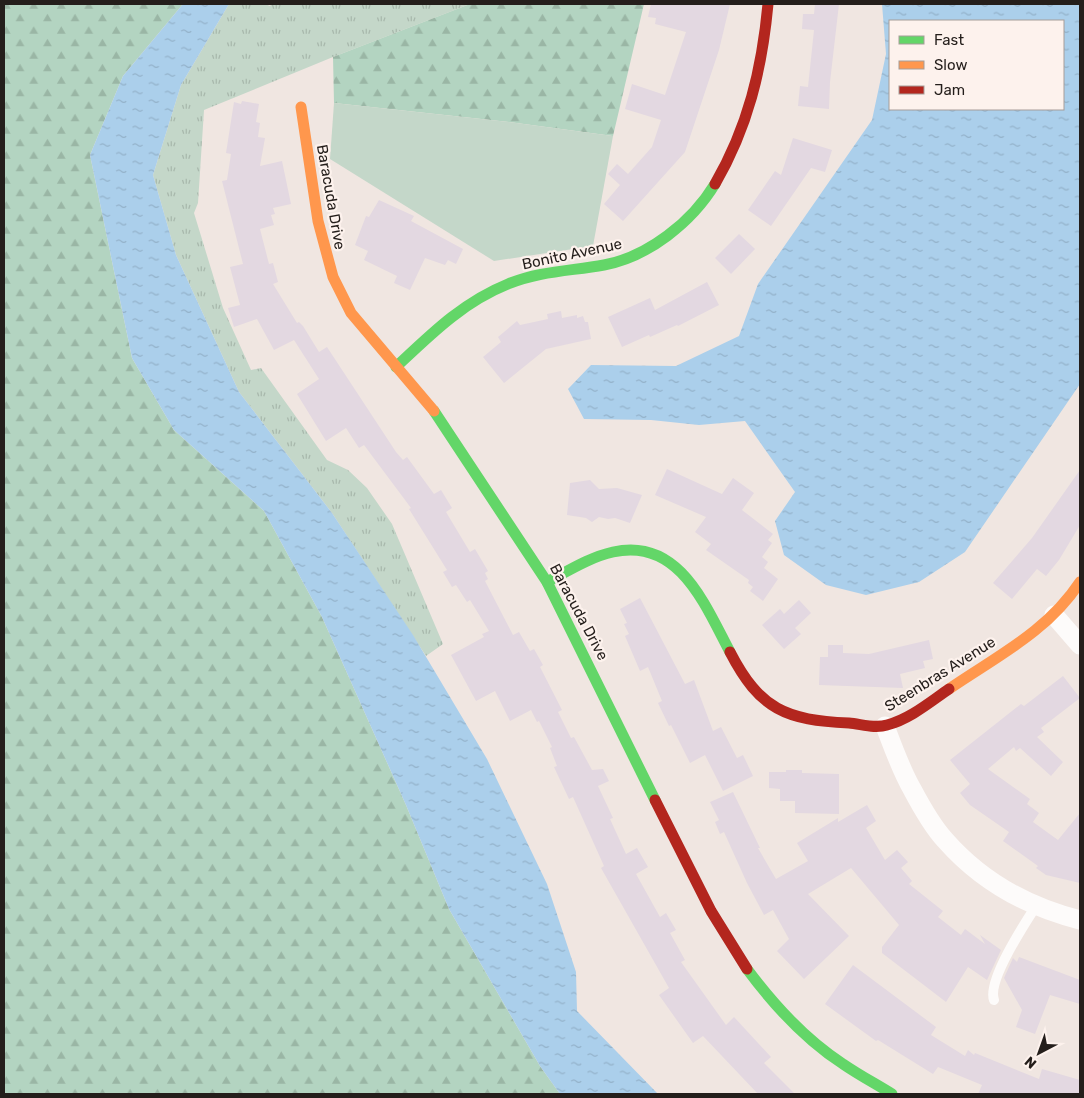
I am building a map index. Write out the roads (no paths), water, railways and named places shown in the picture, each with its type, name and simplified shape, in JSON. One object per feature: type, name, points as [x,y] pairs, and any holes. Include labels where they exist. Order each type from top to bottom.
[{"type":"street","name":"Bonito Avenue","points":[[396,366],[445,322],[469,304],[493,290],[549,272],[617,262],[644,252],[666,238],[685,221],[716,180],[741,134],[753,102],[764,48],[768,4]]},
{"type":"street","name":"Baracuda Drive","points":[[301,107],[318,221],[332,278],[351,313],[441,419],[548,582],[712,910],[748,970],[775,1004],[809,1036],[841,1063],[892,1094]]},
{"type":"street","name":"Steenbras Avenue","points":[[548,582],[609,553],[630,548],[655,554],[678,570],[701,599],[748,685],[760,698],[777,710],[796,717],[885,726],[924,706],[1026,638],[1054,616],[1080,582]]},
{"type":"street","points":[[1054,616],[1080,645]]},
{"type":"street","points":[[885,726],[911,788],[944,839],[979,874],[1006,891],[1036,906],[1080,920]]},
{"type":"lane","points":[[994,1000],[992,991],[1005,961],[1036,906]]},
{"type":"water","points":[[183,4],[229,4],[181,85],[153,175],[176,255],[239,392],[332,513],[413,635],[487,759],[547,884],[576,972],[577,1011],[658,1094],[560,1094],[540,1066],[449,909],[406,805],[322,617],[264,511],[174,430],[132,358],[90,155],[123,76]]},
{"type":"water","points":[[882,4],[1080,4],[1080,384],[965,552],[919,582],[866,595],[826,585],[784,555],[775,521],[795,492],[745,421],[699,425],[651,420],[584,419],[568,389],[591,365],[676,366],[739,336],[758,284],[872,120],[886,54]]}]
